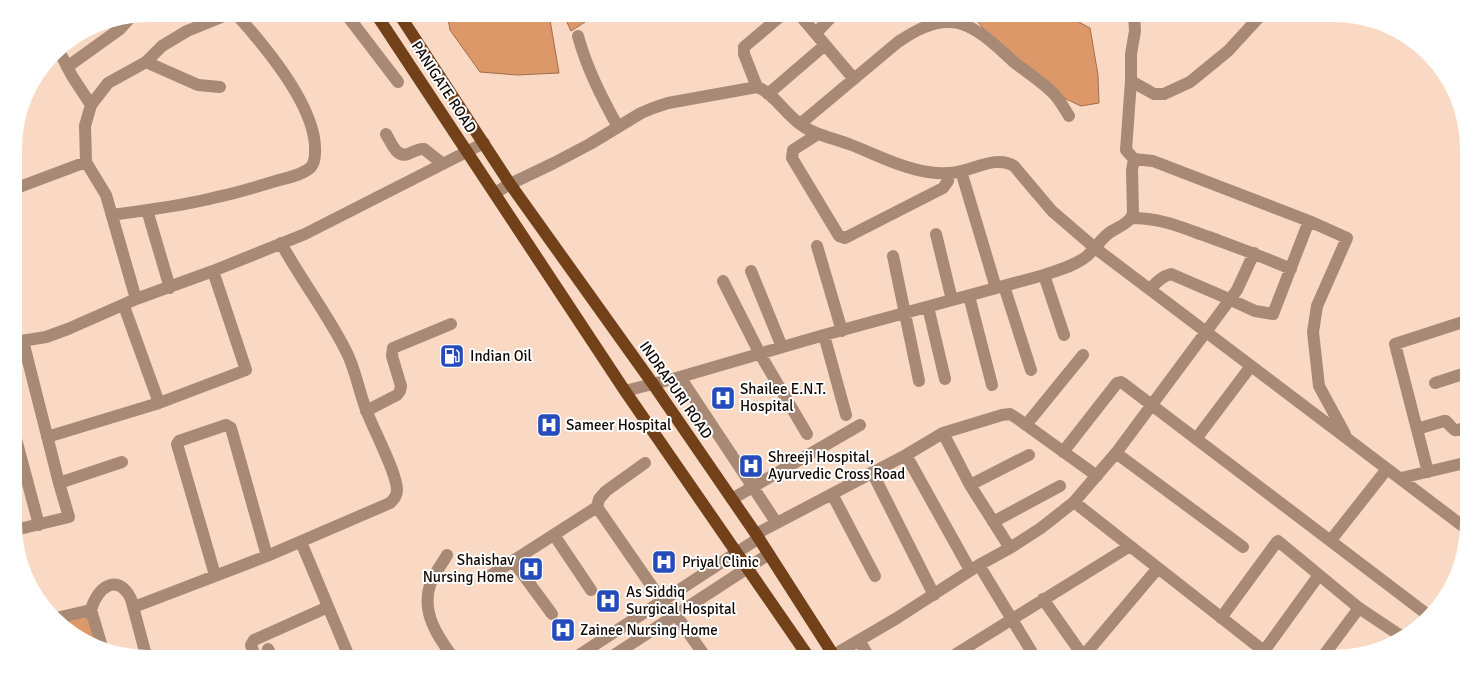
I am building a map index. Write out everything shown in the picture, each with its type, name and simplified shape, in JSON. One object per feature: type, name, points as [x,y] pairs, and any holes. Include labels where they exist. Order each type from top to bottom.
[{"type":"main road","name":"PANIGATE ROAD","points":[[381,22],[467,152]]},
{"type":"main road","name":"PANIGATE ROAD","points":[[404,22],[484,144]]},
{"type":"main road","name":"INDRAPURI ROAD","points":[[484,144],[510,184],[653,384],[758,536],[827,650]]},
{"type":"main road","points":[[467,152],[625,391],[804,650]]},
{"type":"street","points":[[136,300],[106,195],[86,162],[85,126],[91,104],[108,83],[146,62],[162,46],[187,31],[209,22]]},
{"type":"street","points":[[112,215],[216,198],[303,172],[312,166],[316,146],[305,108],[277,63],[243,22]]},
{"type":"street","points":[[352,22],[398,82]]},
{"type":"street","points":[[757,87],[744,54],[744,46],[773,22]]},
{"type":"street","points":[[806,22],[854,79]]},
{"type":"street","points":[[816,33],[826,22]]},
{"type":"street","points":[[800,124],[898,42],[913,32],[939,22],[953,22],[969,28],[993,43],[1053,92],[1069,116]]},
{"type":"street","points":[[1134,22],[1126,150],[1134,159],[1153,161],[1347,238],[1317,306],[1313,332],[1319,386],[1347,438]]},
{"type":"street","points":[[1131,81],[1154,94],[1164,94],[1190,82],[1228,51],[1255,22]]},
{"type":"street","points":[[67,67],[124,25]]},
{"type":"street","points":[[578,36],[589,71],[618,127]]},
{"type":"street","points":[[768,94],[825,45]]},
{"type":"street","points":[[62,57],[91,104]]},
{"type":"street","points":[[146,62],[198,85],[220,86]]},
{"type":"street","points":[[495,193],[554,163],[641,114],[668,103],[757,87],[768,94],[800,124],[818,134],[906,166],[928,172],[947,174],[997,161],[1008,162],[1014,166],[1052,211],[1095,248],[1460,524]]},
{"type":"street","points":[[386,134],[401,155],[424,148],[444,164]]},
{"type":"street","points":[[818,134],[793,150],[792,158],[842,238],[943,188],[948,181],[947,174]]},
{"type":"street","points":[[22,341],[54,334],[305,234],[484,144]]},
{"type":"street","points":[[625,391],[1044,275],[1077,262],[1086,257],[1110,232],[1127,223],[1131,218],[1133,214],[1132,170],[1134,159]]},
{"type":"street","points":[[23,186],[86,162]]},
{"type":"street","points":[[961,171],[1000,287],[1031,370]]},
{"type":"street","points":[[146,210],[170,288]]},
{"type":"street","points":[[1131,218],[1149,218],[1166,222],[1254,253],[1291,269]]},
{"type":"street","points":[[1150,289],[1161,278],[1171,274],[1256,312],[1272,314],[1310,222]]},
{"type":"street","points":[[936,234],[952,300]]},
{"type":"street","points":[[134,607],[301,542],[390,504],[396,498],[397,491],[393,474],[366,411],[347,353],[321,308],[292,264],[282,243]]},
{"type":"street","points":[[817,246],[842,330]]},
{"type":"street","points":[[844,650],[974,568],[1010,548],[1041,528],[1074,502],[1116,453],[1237,290],[1254,253]]},
{"type":"street","points":[[893,256],[919,382]]},
{"type":"street","points":[[47,437],[159,403],[246,370],[213,271]]},
{"type":"street","points":[[751,271],[782,347]]},
{"type":"street","points":[[1044,275],[1064,335]]},
{"type":"street","points":[[723,281],[760,354],[807,434]]},
{"type":"street","points":[[969,296],[992,385]]},
{"type":"street","points":[[124,306],[159,403]]},
{"type":"street","points":[[928,307],[945,380]]},
{"type":"street","points":[[1428,472],[1395,344],[1460,323]]},
{"type":"street","points":[[366,411],[397,395],[400,391],[401,386],[391,352],[393,348],[451,324]]},
{"type":"street","points":[[824,335],[846,415]]},
{"type":"street","points":[[22,354],[69,517],[22,528]]},
{"type":"street","points":[[1026,425],[1083,355]]},
{"type":"street","points":[[1196,439],[1251,366]]},
{"type":"street","points":[[1435,383],[1460,375]]},
{"type":"street","points":[[680,377],[776,522]]},
{"type":"street","points":[[1063,452],[1117,383],[1121,382],[1425,613]]},
{"type":"street","points":[[587,650],[737,553],[776,522],[906,455],[943,433],[1010,414],[1097,476]]},
{"type":"street","points":[[1417,429],[1444,421],[1448,423],[1451,429],[1460,428]]},
{"type":"street","points":[[215,575],[177,444],[179,441],[226,425],[231,428],[267,556]]},
{"type":"street","points":[[732,499],[860,426]]},
{"type":"street","points":[[943,433],[970,485],[1010,548]]},
{"type":"street","points":[[1116,453],[1243,547]]},
{"type":"street","points":[[906,455],[974,568],[1012,620],[1029,650]]},
{"type":"street","points":[[970,485],[1029,455]]},
{"type":"street","points":[[22,462],[39,524]]},
{"type":"street","points":[[59,482],[122,462]]},
{"type":"street","points":[[488,577],[597,507],[602,495],[645,463]]},
{"type":"street","points":[[1401,478],[1460,464]]},
{"type":"street","points":[[1331,540],[1387,469]]},
{"type":"street","points":[[872,472],[934,595]]},
{"type":"street","points":[[992,522],[1060,486]]},
{"type":"street","points":[[832,494],[875,576]]},
{"type":"street","points":[[1074,502],[1263,650]]},
{"type":"street","points":[[597,507],[662,602],[676,615],[700,650]]},
{"type":"street","points":[[554,535],[591,590]]},
{"type":"street","points":[[301,542],[346,650]]},
{"type":"street","points":[[1222,618],[1277,542],[1359,608],[1397,634]]},
{"type":"street","points":[[963,650],[1130,546]]},
{"type":"street","points":[[622,650],[769,554]]},
{"type":"street","points":[[447,555],[430,584],[428,609],[432,624],[448,650]]},
{"type":"street","points":[[513,561],[552,614]]},
{"type":"street","points":[[1088,650],[1158,568]]},
{"type":"street","points":[[1272,650],[1319,576]]},
{"type":"street","points":[[100,641],[91,610],[96,596],[102,589],[114,584],[128,592],[134,607],[144,650]]},
{"type":"street","points":[[1043,599],[1077,650]]},
{"type":"street","points":[[253,650],[251,645],[254,640],[328,607]]},
{"type":"street","points":[[1328,650],[1359,608]]},
{"type":"street","points":[[62,617],[91,610]]},
{"type":"street","points":[[859,640],[865,650]]},
{"type":"shaded area","points":[[448,22],[550,22],[559,73],[517,75],[480,72],[450,30]]},
{"type":"shaded area","points":[[567,22],[585,22],[571,31]]},
{"type":"shaded area","points":[[978,22],[1079,22],[1090,28],[1098,75],[1099,103],[1081,106],[1066,99],[989,35]]},
{"type":"shaded area","points":[[84,611],[98,640],[85,634],[62,617]]},
{"type":"place","name":"Indian Oil","points":[[452,356]]},
{"type":"place","name":"Shailee E.N.T. Hospital","points":[[723,398]]},
{"type":"place","name":"Sameer Hospital","points":[[549,425]]},
{"type":"place","name":"Shreeji Hospital, Ayurvedic Cross Road","points":[[751,466]]},
{"type":"place","name":"Priyal Clinic","points":[[664,562]]},
{"type":"place","name":"Shaishav Nursing Home","points":[[531,569]]},
{"type":"place","name":"As Siddiq Surgical Hospital","points":[[608,601]]},
{"type":"place","name":"Zainee Nursing Home","points":[[563,630]]}]
